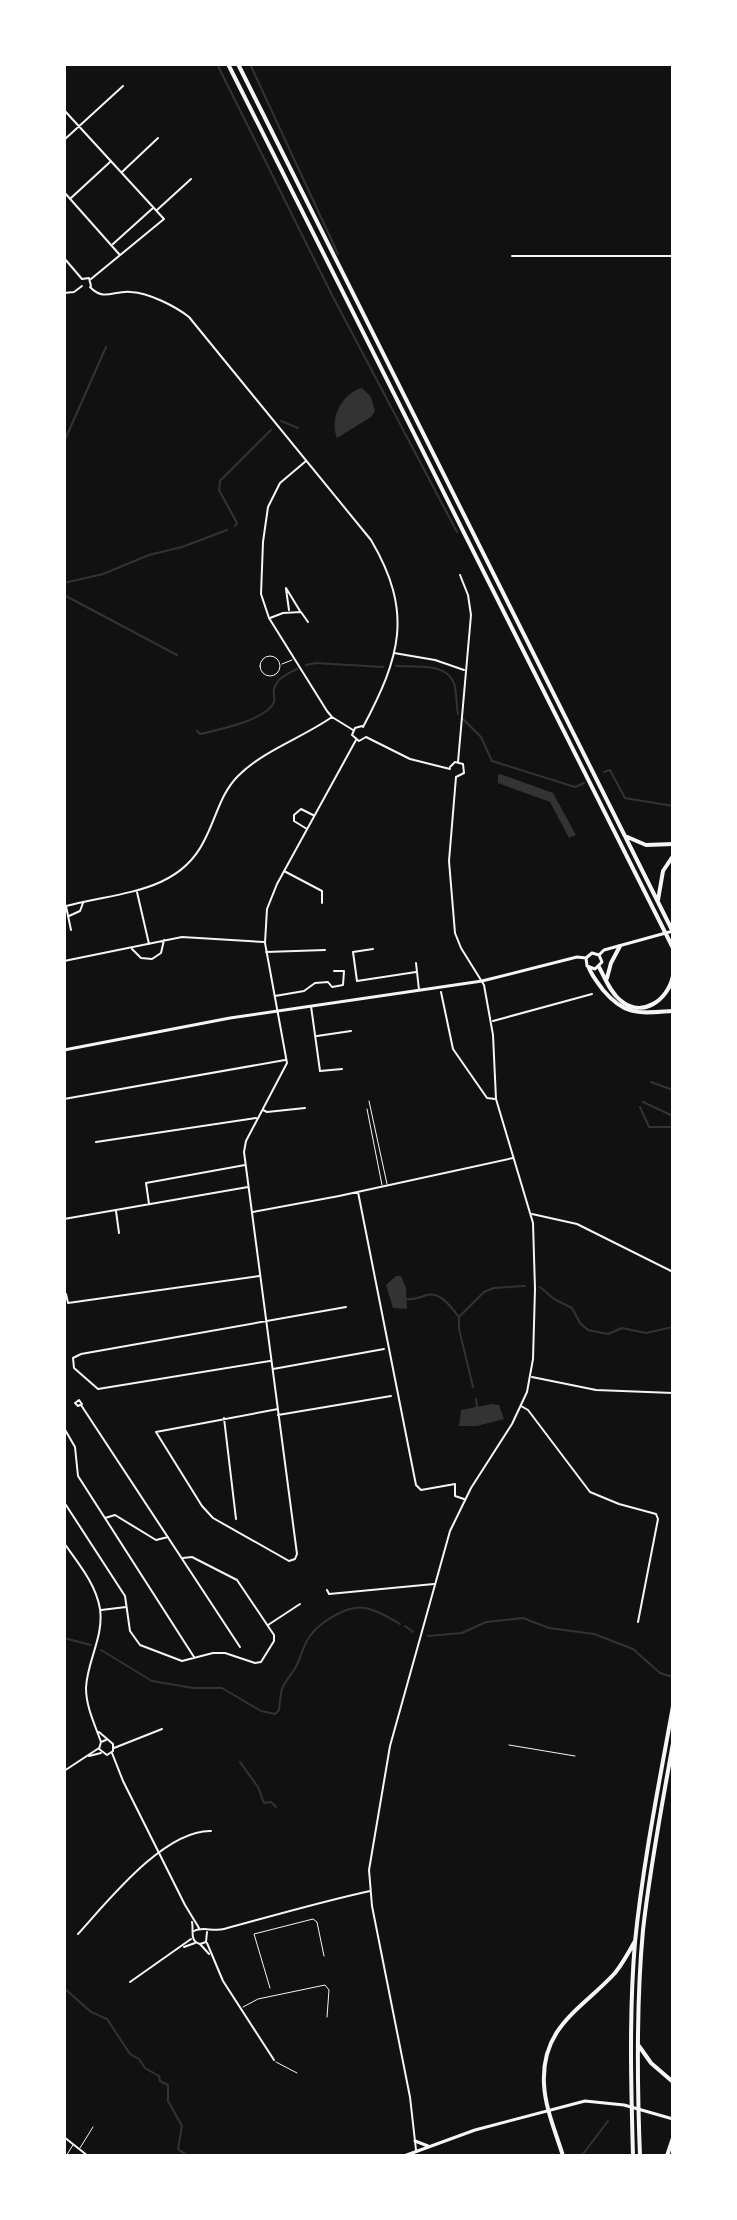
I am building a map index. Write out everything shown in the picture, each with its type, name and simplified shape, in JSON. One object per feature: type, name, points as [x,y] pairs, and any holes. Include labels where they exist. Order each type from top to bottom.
[{"type":"highway","points":[[228,64],[673,948]]},
{"type":"highway","points":[[238,64],[673,932]]},
{"type":"highway","points":[[625,836],[646,845],[673,844]]},
{"type":"highway","points":[[658,903],[663,871],[673,856]]},
{"type":"highway","points":[[607,981],[611,963],[620,946]]},
{"type":"highway","points":[[599,967],[623,1003],[633,1007],[646,1007],[664,997],[673,976]]},
{"type":"highway","points":[[589,968],[603,990],[626,1010],[641,1013],[673,1011]]},
{"type":"highway","points":[[633,2156],[631,2022],[636,1940],[673,1706]]},
{"type":"highway","points":[[640,2156],[638,2044],[644,1921],[673,1743]]},
{"type":"highway","points":[[563,2156],[544,2083],[545,2066],[555,2034],[567,2017],[616,1972],[636,1940]]},
{"type":"highway","points":[[638,2044],[651,2063],[673,2082]]},
{"type":"highway","points":[[667,2156],[673,2138]]},
{"type":"main road","points":[[599,955],[604,950],[673,932]]},
{"type":"main road","points":[[64,1050],[205,1022],[482,981],[577,957],[586,958],[592,953],[599,955]]},
{"type":"main road","points":[[586,958],[589,968],[599,967],[602,962],[599,955]]},
{"type":"main road","points":[[404,2156],[549,2109],[585,2101],[624,2105],[673,2119]]},
{"type":"main road","points":[[415,2141],[428,2146]]},
{"type":"street","points":[[64,140],[123,86]]},
{"type":"street","points":[[64,110],[164,219],[91,279],[90,287]]},
{"type":"street","points":[[122,172],[158,138]]},
{"type":"street","points":[[70,199],[111,161]]},
{"type":"street","points":[[112,245],[191,179]]},
{"type":"street","points":[[64,192],[120,254]]},
{"type":"street","points":[[512,256],[673,256]]},
{"type":"street","points":[[64,258],[82,279],[82,286]]},
{"type":"street","points":[[82,279],[91,279]]},
{"type":"street","points":[[64,293],[74,292],[82,286],[106,296],[135,292],[189,317],[371,540],[384,564],[396,609],[394,653],[387,681],[363,727]]},
{"type":"street","points":[[307,460],[280,483],[265,516],[261,594],[269,618],[332,717],[353,730]]},
{"type":"street","points":[[458,762],[471,615],[468,595],[460,575]]},
{"type":"street","points":[[289,613],[286,588],[308,622]]},
{"type":"street","points":[[269,618],[301,612]]},
{"type":"street","points":[[394,653],[435,660],[465,670]]},
{"type":"street","points":[[268,657],[273,657],[280,664],[280,669],[271,676],[260,668],[263,659],[268,657]]},
{"type":"street","points":[[280,664],[294,658]]},
{"type":"street","points":[[71,930],[66,906],[137,891],[166,881],[185,868],[200,849],[224,795],[236,778],[251,765],[332,717]]},
{"type":"street","points":[[357,726],[363,727],[367,731],[366,737],[356,740],[353,730],[357,726]]},
{"type":"street","points":[[366,737],[410,759],[450,769]]},
{"type":"street","points":[[278,1409],[156,1432],[202,1506],[213,1518],[285,1560],[295,1559],[297,1554],[244,1147],[286,1060],[266,952],[267,909],[284,871],[356,740]]},
{"type":"street","points":[[458,762],[463,764],[464,770],[462,775],[456,777],[450,769],[452,764],[458,762]]},
{"type":"street","points":[[416,2151],[406,2074],[370,1891],[369,1870],[390,1746],[450,1531],[464,1499],[521,1406],[530,1377],[536,1277],[532,1214],[496,1099],[491,1021],[482,981],[455,933],[449,861],[456,777]]},
{"type":"street","points":[[307,829],[294,821],[294,815],[301,809],[314,815]]},
{"type":"street","points":[[284,871],[322,891],[322,903]]},
{"type":"street","points":[[137,891],[149,944]]},
{"type":"street","points":[[68,916],[80,911],[83,902]]},
{"type":"street","points":[[64,961],[188,937],[265,943]]},
{"type":"street","points":[[132,948],[141,958],[152,959],[161,953],[164,940]]},
{"type":"street","points":[[373,949],[353,952],[357,981],[416,972]]},
{"type":"street","points":[[266,952],[325,950]]},
{"type":"street","points":[[416,963],[419,990]]},
{"type":"street","points":[[274,997],[304,991],[318,982],[328,982],[332,987],[343,985],[344,971],[334,971]]},
{"type":"street","points":[[441,992],[453,1049],[487,1098],[496,1099]]},
{"type":"street","points":[[491,1021],[592,994]]},
{"type":"street","points":[[311,1006],[320,1071],[342,1069]]},
{"type":"street","points":[[316,1036],[351,1031]]},
{"type":"street","points":[[64,1099],[286,1060]]},
{"type":"street","points":[[369,1101],[387,1186]]},
{"type":"street","points":[[262,1110],[305,1108]]},
{"type":"street","points":[[367,1109],[382,1187]]},
{"type":"street","points":[[96,1142],[233,1119],[257,1119]]},
{"type":"street","points":[[253,1212],[514,1158]]},
{"type":"street","points":[[149,1204],[146,1183],[246,1165]]},
{"type":"street","points":[[64,1219],[249,1187]]},
{"type":"street","points":[[358,1192],[416,1485],[421,1490],[455,1484],[455,1496],[464,1499]]},
{"type":"street","points":[[115,1209],[119,1233]]},
{"type":"street","points":[[532,1214],[577,1224],[673,1272]]},
{"type":"street","points":[[66,1294],[68,1303],[260,1276]]},
{"type":"street","points":[[271,1361],[98,1389],[72,1364],[73,1358],[81,1354],[346,1307]]},
{"type":"street","points":[[272,1370],[384,1349]]},
{"type":"street","points":[[530,1377],[604,1391],[673,1393]]},
{"type":"street","points":[[278,1415],[391,1396]]},
{"type":"street","points":[[81,1405],[240,1647]]},
{"type":"street","points":[[521,1406],[528,1410],[590,1492],[656,1514],[658,1519],[638,1622]]},
{"type":"street","points":[[224,1418],[236,1519]]},
{"type":"street","points":[[64,1428],[75,1447],[78,1476],[195,1658]]},
{"type":"street","points":[[64,1502],[125,1596],[130,1631],[140,1645],[175,1660],[225,1653],[255,1663],[261,1662],[274,1641],[274,1635],[237,1580],[192,1557],[183,1558]]},
{"type":"street","points":[[105,1518],[112,1514],[119,1516],[156,1540],[169,1537]]},
{"type":"street","points":[[64,1543],[92,1586],[100,1610],[100,1630],[86,1693],[89,1711],[101,1742],[99,1748],[64,1771]]},
{"type":"street","points":[[327,1590],[329,1594],[418,1584],[435,1585]]},
{"type":"street","points":[[268,1625],[300,1604]]},
{"type":"street","points":[[100,1610],[128,1607]]},
{"type":"street","points":[[98,1731],[113,1743],[162,1729]]},
{"type":"street","points":[[101,1742],[106,1740]]},
{"type":"street","points":[[114,1748],[123,1742]]},
{"type":"street","points":[[113,1743],[115,1764],[199,1928],[219,1930],[370,1891]]},
{"type":"street","points":[[509,1745],[575,1756]]},
{"type":"street","points":[[99,1748],[101,1753]]},
{"type":"street","points":[[88,1756],[101,1753],[115,1764]]},
{"type":"street","points":[[107,1755],[112,1753]]},
{"type":"street","points":[[78,1934],[137,1869],[180,1840],[211,1831]]},
{"type":"street","points":[[130,1982],[192,1938],[192,1919]]},
{"type":"street","points":[[270,1988],[254,1934],[313,1919],[317,1922],[324,1956]]},
{"type":"street","points":[[194,1931],[199,1928]]},
{"type":"street","points":[[183,1947],[206,1942],[219,1930]]},
{"type":"street","points":[[207,1931],[209,1937]]},
{"type":"street","points":[[192,1938],[195,1943]]},
{"type":"street","points":[[206,1942],[210,1955]]},
{"type":"street","points":[[200,1944],[210,1955],[274,2060],[297,2073]]},
{"type":"street","points":[[241,2008],[258,1999],[325,1985],[329,1990],[327,2017]]},
{"type":"street","points":[[79,2150],[93,2127]]},
{"type":"street","points":[[64,2137],[88,2156]]},
{"type":"street","points":[[66,2156],[73,2145]]},
{"type":"shaded area","points":[[362,388],[371,397],[375,411],[371,417],[337,438],[335,423],[339,408],[349,395]]},
{"type":"shaded area","points":[[500,774],[553,793],[576,835],[569,838],[550,802],[498,783]]},
{"type":"shaded area","points":[[396,1276],[401,1276],[406,1288],[407,1309],[393,1308],[386,1285]]},
{"type":"shaded area","points":[[499,1405],[504,1419],[477,1426],[459,1426],[461,1410]]},
{"type":"waterway","points":[[217,64],[332,295],[457,532]]},
{"type":"waterway","points":[[250,64],[338,254]]},
{"type":"waterway","points":[[64,442],[106,347]]},
{"type":"waterway","points":[[281,421],[298,428]]},
{"type":"waterway","points":[[235,526],[237,523],[219,490],[220,481],[271,430]]},
{"type":"waterway","points":[[64,583],[103,574],[149,555],[182,547],[227,530]]},
{"type":"waterway","points":[[64,595],[177,655]]},
{"type":"waterway","points":[[306,665],[383,667]]},
{"type":"waterway","points":[[396,666],[428,667],[450,676],[456,691],[458,714]]},
{"type":"waterway","points":[[197,731],[200,734],[218,730],[262,714],[274,702],[277,682],[297,669]]},
{"type":"waterway","points":[[463,719],[481,737],[492,761],[575,787],[584,783]]},
{"type":"waterway","points":[[604,772],[610,770],[625,798],[673,806]]},
{"type":"waterway","points":[[651,1082],[673,1090]]},
{"type":"waterway","points":[[643,1102],[673,1116]]},
{"type":"waterway","points":[[640,1107],[649,1127],[673,1127]]},
{"type":"waterway","points":[[460,1316],[484,1292],[494,1288],[525,1286]]},
{"type":"waterway","points":[[540,1287],[572,1308],[588,1330],[608,1334],[622,1328],[646,1333],[673,1327]]},
{"type":"waterway","points":[[407,1299],[437,1296],[459,1317],[473,1387]]},
{"type":"waterway","points":[[476,1399],[477,1407]]},
{"type":"waterway","points":[[101,1650],[152,1681],[193,1688],[222,1688],[261,1711],[275,1714],[279,1710],[282,1688],[307,1640],[327,1620],[350,1609],[365,1608],[400,1624]]},
{"type":"waterway","points":[[428,1636],[462,1633],[486,1622],[523,1618],[549,1628],[594,1634],[633,1649],[660,1673],[673,1677]]},
{"type":"waterway","points":[[405,1626],[413,1632]]},
{"type":"waterway","points":[[64,1638],[91,1645]]},
{"type":"waterway","points":[[240,1762],[258,1787],[264,1803],[271,1802],[276,1807]]},
{"type":"waterway","points":[[64,1988],[91,2012],[107,2019],[130,2054],[168,2085],[168,2101],[182,2126],[178,2149],[188,2156]]},
{"type":"waterway","points":[[574,2156],[583,2154],[608,2121]]},
{"type":"waterway","points":[[548,2156],[553,2154]]}]
